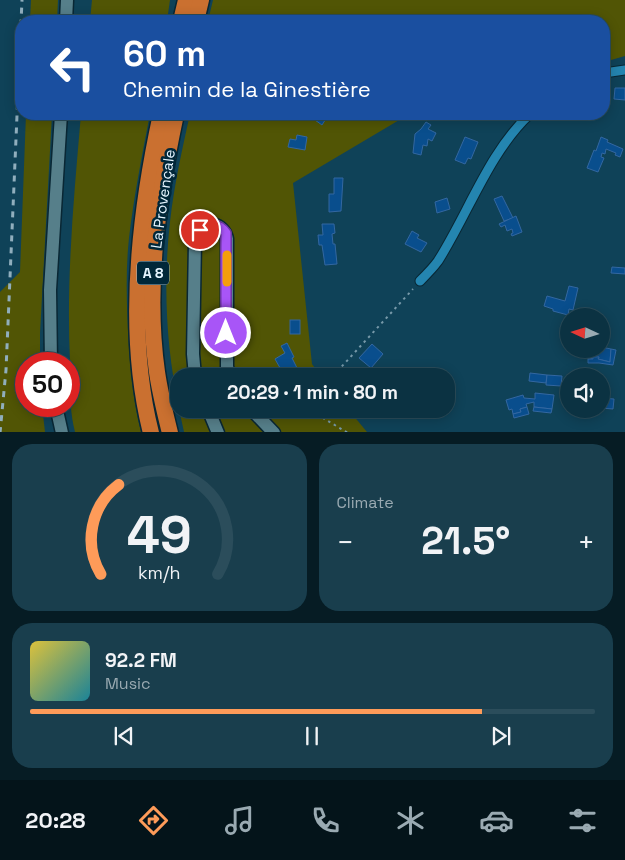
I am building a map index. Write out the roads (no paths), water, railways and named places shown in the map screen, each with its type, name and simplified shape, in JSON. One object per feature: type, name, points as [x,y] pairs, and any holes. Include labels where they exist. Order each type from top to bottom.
[{"type":"highway","points":[[182,15],[186,0]]},
{"type":"highway","points":[[197,15],[201,0]]},
{"type":"highway","name":"La Provençale","points":[[151,432],[139,370],[138,300],[140,247],[145,202],[160,120]]},
{"type":"highway","name":"La Provençale","points":[[170,432],[157,372],[153,278],[157,222],[175,120]]},
{"type":"main road","points":[[66,15],[67,0]]},
{"type":"main road","points":[[51,352],[50,290],[61,120]]},
{"type":"main road","points":[[195,368],[193,354],[195,242],[200,230],[205,226],[211,225],[222,228],[226,233],[227,239],[227,368]]},
{"type":"main road","points":[[59,417],[62,432]]},
{"type":"main road","points":[[212,418],[218,432]]},
{"type":"main road","points":[[260,418],[274,432]]},
{"type":"street","points":[[610,72],[625,70]]},
{"type":"street","points":[[420,281],[437,262],[492,165],[523,120]]},
{"type":"railway","points":[[21,15],[22,0]]},
{"type":"railway","points":[[0,432],[6,370],[17,120]]}]
